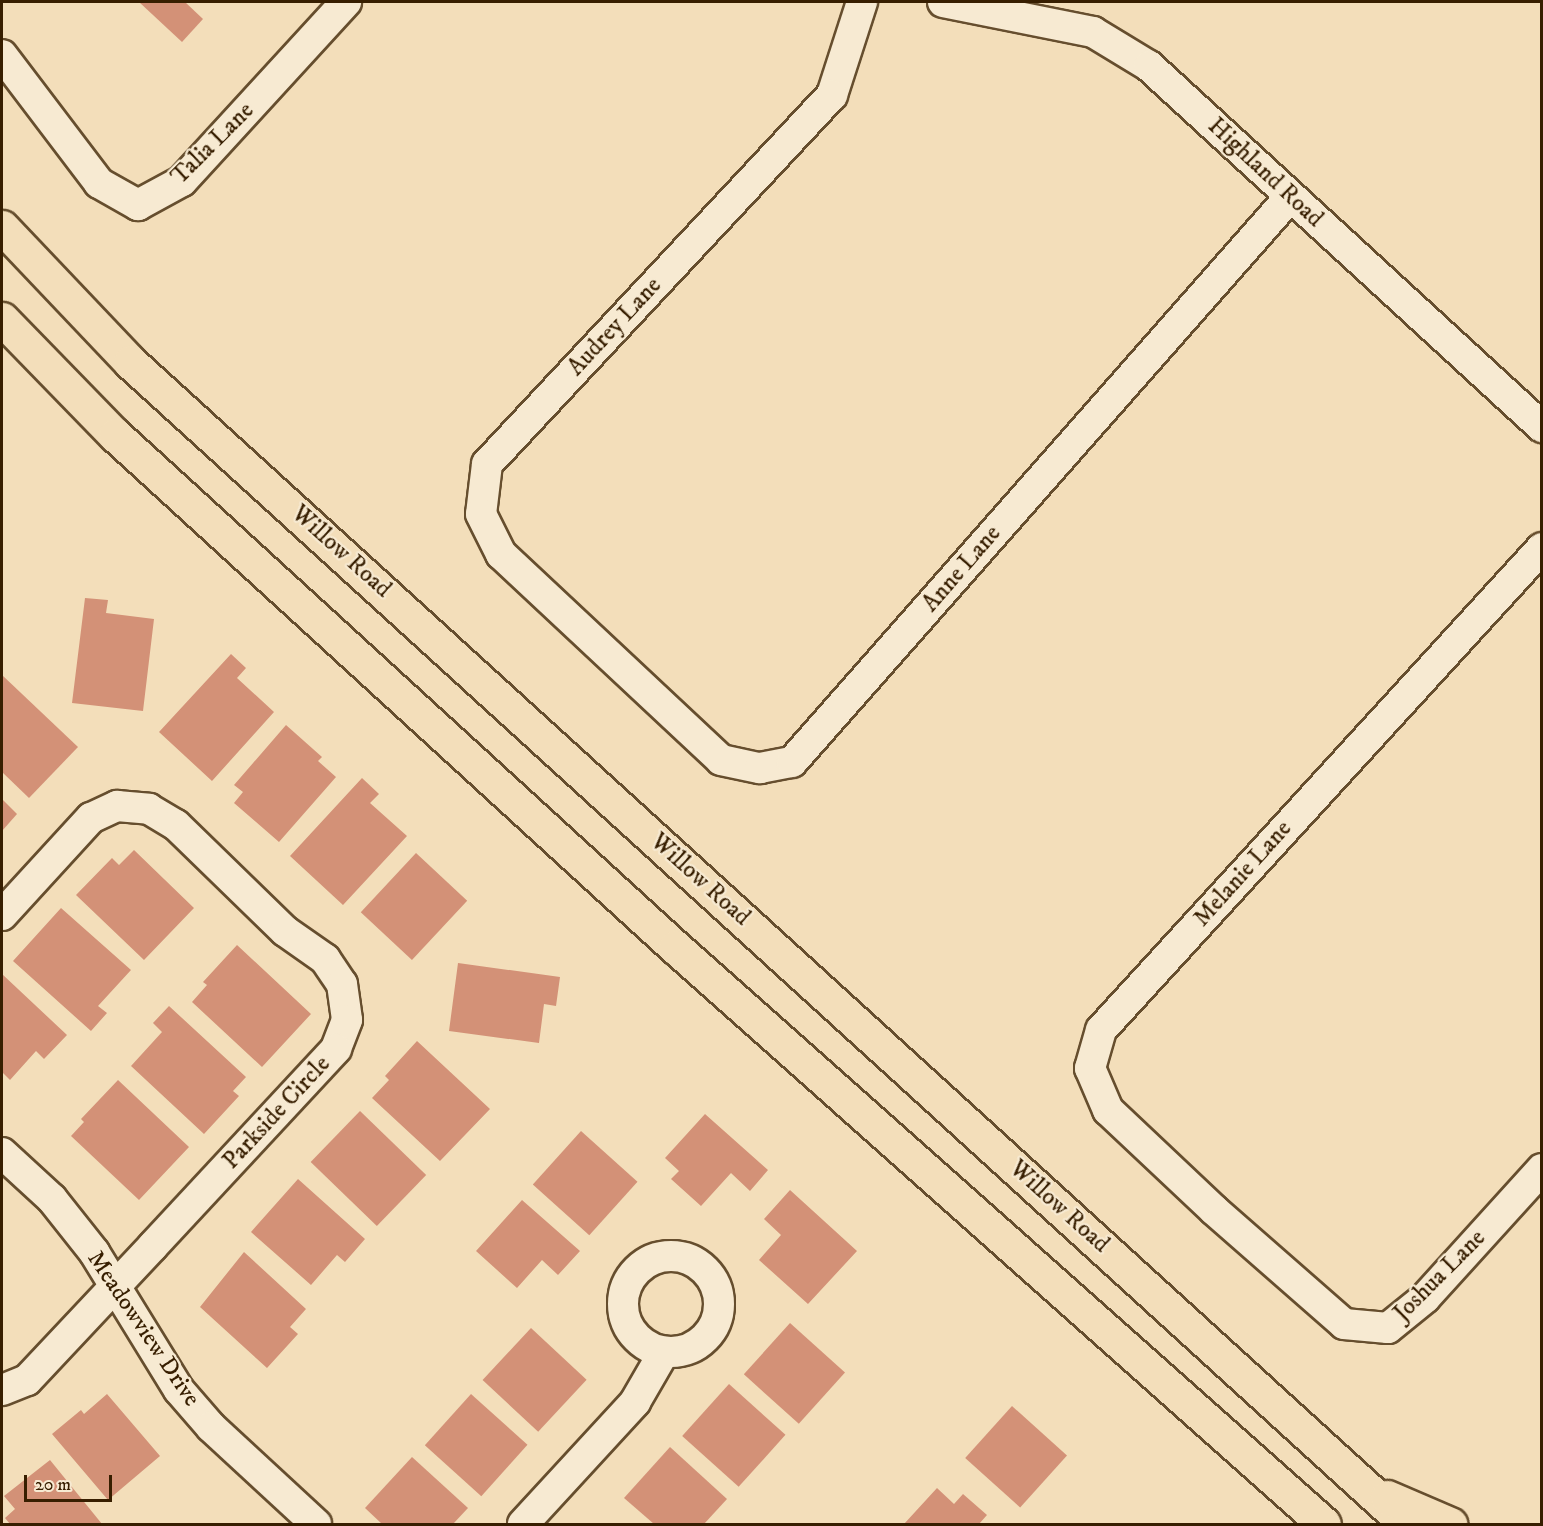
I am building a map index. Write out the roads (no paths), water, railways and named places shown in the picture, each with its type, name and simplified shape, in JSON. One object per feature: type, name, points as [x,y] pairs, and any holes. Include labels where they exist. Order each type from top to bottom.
[{"type":"main road","name":"Willow Road","points":[[2,226],[130,362],[1406,1524]]},
{"type":"main road","points":[[2,319],[115,435],[675,947],[1324,1524]]},
{"type":"main road","points":[[1364,1486],[1450,1524]]},
{"type":"street","name":"Talia Lane","points":[[2,55],[99,183],[138,205],[182,181],[346,2]]},
{"type":"street","name":"Audrey Lane","points":[[599,646],[501,554],[481,514],[487,464],[832,95],[862,2]]},
{"type":"street","name":"Highland Road","points":[[944,2],[1093,32],[1149,66],[1542,427]]},
{"type":"street","name":"Anne Lane","points":[[599,646],[721,760],[760,768],[792,762],[1290,196]]},
{"type":"street","name":"Melanie Lane","points":[[1214,1210],[1108,1110],[1090,1068],[1101,1030],[1542,548]]},
{"type":"street","name":"Parkside Circle","points":[[2,915],[91,818],[117,806],[148,809],[176,825],[277,924],[325,959],[342,984],[347,1020],[336,1049],[115,1287],[27,1380],[2,1390]]},
{"type":"street","name":"Meadowview Drive","points":[[2,1153],[52,1199],[94,1252],[179,1390],[211,1427],[316,1524]]},
{"type":"street","name":"Joshua Lane","points":[[1214,1210],[1344,1324],[1388,1328],[1425,1298],[1542,1169]]},
{"type":"street","points":[[523,1524],[635,1402],[664,1352]]}]
